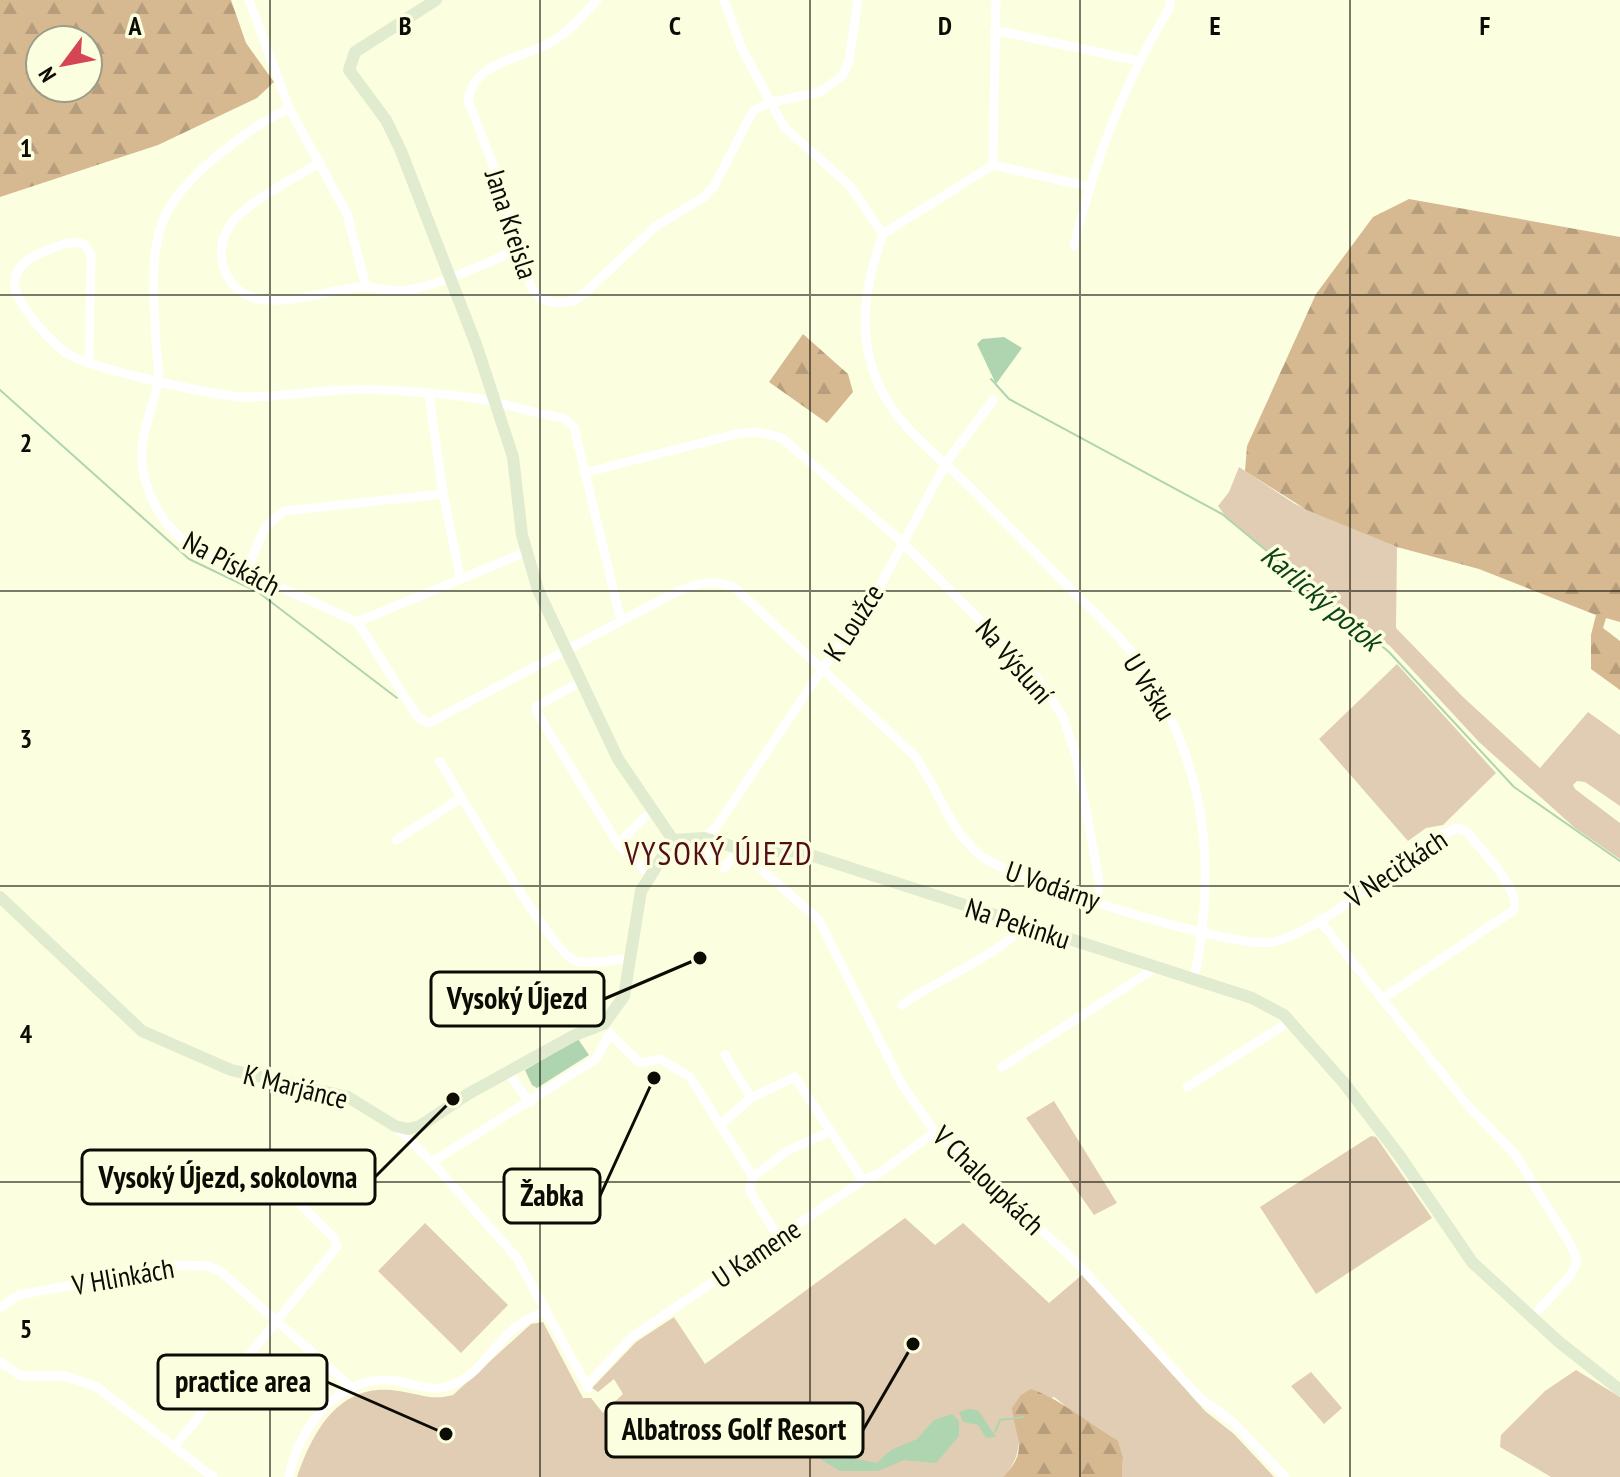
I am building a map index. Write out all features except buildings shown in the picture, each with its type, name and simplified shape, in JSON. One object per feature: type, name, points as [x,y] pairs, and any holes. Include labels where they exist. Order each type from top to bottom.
[{"type":"street","points":[[249,0],[289,108],[347,214],[366,287]]},
{"type":"street","points":[[436,0],[355,52],[349,70],[391,130],[452,279],[513,457],[526,552],[538,590],[618,759],[673,840]]},
{"type":"street","name":"Jana Kreisla","points":[[597,0],[556,40],[486,69],[470,90],[469,110],[501,184],[527,280],[542,299],[555,303],[573,301],[656,226],[704,197],[714,186],[746,121],[753,111],[768,103]]},
{"type":"street","points":[[724,0],[741,47],[768,103],[793,138],[849,185],[883,234],[993,165],[1090,187]]},
{"type":"street","points":[[768,103],[820,92],[843,75],[851,52],[858,0]]},
{"type":"street","points":[[993,165],[996,0]]},
{"type":"street","points":[[1074,246],[1090,187],[1122,97],[1171,0]]},
{"type":"street","points":[[994,30],[1139,61]]},
{"type":"street","name":"Na Pískách","points":[[289,108],[250,131],[204,169],[181,191],[168,211],[155,251],[158,381],[142,443],[143,470],[152,500],[166,523],[186,543],[245,573],[357,622]]},
{"type":"street","points":[[320,162],[230,225],[221,252],[227,275],[242,293],[259,300],[366,287],[394,292],[452,279],[518,249]]},
{"type":"street","name":"U Vršku","points":[[883,234],[867,285],[864,311],[870,357],[887,402],[901,422],[1102,620],[1143,668],[1188,760],[1202,813],[1208,860],[1203,932],[1194,979]]},
{"type":"street","points":[[89,362],[91,254],[84,244],[68,243],[26,261],[17,274],[15,287],[20,300],[63,351],[89,362],[158,381],[247,397],[368,390],[476,398],[570,421],[621,621]]},
{"type":"street","points":[[429,395],[443,494],[460,577]]},
{"type":"street","name":"K Loužce","points":[[704,838],[716,827],[823,668],[867,610],[901,541],[946,463],[993,400]]},
{"type":"street","name":"Na Výsluní","points":[[584,473],[736,434],[757,432],[782,438],[901,541],[1037,678],[1063,717],[1076,756],[1099,881],[1098,901]]},
{"type":"street","points":[[245,573],[266,526],[284,511],[443,494]]},
{"type":"street","points":[[357,622],[526,552]]},
{"type":"street","name":"U Vodárny","points":[[357,622],[418,717],[425,723],[434,722],[676,592],[702,581],[718,581],[734,587],[914,755],[931,777],[953,825],[983,858],[1007,871],[1203,932],[1269,943],[1297,934],[1319,920]]},
{"type":"street","points":[[580,682],[537,706],[536,711],[618,844],[650,875]]},
{"type":"street","points":[[440,762],[535,914],[566,955],[577,962],[629,959]]},
{"type":"street","points":[[396,840],[462,797]]},
{"type":"street","points":[[618,844],[651,811]]},
{"type":"street","name":"V Necičkách","points":[[1382,999],[1514,910],[1516,903],[1511,888],[1466,831],[1457,828],[1436,837],[1319,920],[1382,999],[1470,1108],[1515,1154],[1572,1247],[1577,1261],[1571,1275],[1532,1317]]},
{"type":"street","points":[[673,840],[704,838],[702,849],[724,868],[739,850]]},
{"type":"street","name":"Na Pekinku","points":[[704,838],[739,850],[798,851],[1252,998],[1290,1021],[1399,1155],[1472,1262],[1620,1390]]},
{"type":"street","points":[[395,1126],[408,1129],[420,1126],[508,1072],[604,1024],[624,996],[639,901],[650,875],[673,840]]},
{"type":"street","name":"V Chaloupkách","points":[[739,850],[819,920],[902,1085],[935,1132],[1075,1261],[1200,1398],[1233,1422],[1285,1477]]},
{"type":"street","name":"K Marjánce","points":[[0,897],[129,1021],[191,1055],[231,1070],[348,1097],[395,1126]]},
{"type":"street","points":[[902,1005],[993,949],[1017,933],[1022,925]]},
{"type":"street","points":[[1002,1067],[1157,967]]},
{"type":"street","points":[[1187,1087],[1290,1021]]},
{"type":"street","points":[[604,1024],[640,1063],[660,1059],[690,1077],[753,1177]]},
{"type":"street","points":[[432,1162],[596,1059],[612,1036]]},
{"type":"street","points":[[725,1055],[751,1098]]},
{"type":"street","points":[[508,1072],[530,1103]]},
{"type":"street","points":[[720,1125],[751,1098],[795,1077],[863,1180]]},
{"type":"street","points":[[289,1477],[296,1454],[316,1420],[350,1386],[396,1381],[429,1391],[442,1390],[461,1381],[517,1325],[546,1310],[511,1250],[432,1162],[395,1126]]},
{"type":"street","points":[[779,1238],[749,1190],[753,1177],[793,1148],[831,1131]]},
{"type":"street","name":"U Kamene","points":[[546,1310],[578,1375],[588,1388],[632,1337],[863,1180],[878,1174],[935,1132]]},
{"type":"street","points":[[174,1447],[337,1247],[334,1238],[296,1200]]},
{"type":"street","name":"V Hlinkách","points":[[0,1308],[19,1295],[195,1264],[220,1271],[350,1386]]},
{"type":"street","points":[[0,1362],[21,1376],[65,1376],[87,1382],[213,1477]]},
{"type":"shaded area","points":[[1004,337],[1022,348],[996,384],[977,344],[982,339]]},
{"type":"shaded area","points":[[1239,467],[1295,504],[1397,547],[1396,628],[1462,696],[1540,768],[1588,712],[1620,735],[1620,806],[1585,782],[1577,781],[1573,785],[1620,823],[1620,859],[1575,828],[1479,742],[1389,645],[1370,635],[1226,517],[1218,506],[1229,492]]},
{"type":"shaded area","points":[[1397,664],[1496,773],[1443,825],[1426,828],[1408,841],[1319,739]]},
{"type":"shaded area","points":[[578,1039],[589,1055],[537,1088],[532,1085],[525,1070]]},
{"type":"shaded area","points":[[1054,1101],[1117,1203],[1094,1215],[1026,1118]]},
{"type":"shaded area","points":[[1371,1136],[1376,1137],[1432,1218],[1316,1294],[1260,1207]]},
{"type":"shaded area","points":[[905,1218],[935,1245],[963,1223],[1049,1303],[1083,1274],[1205,1411],[1234,1434],[1274,1477],[1122,1477],[1123,1457],[1118,1440],[1090,1425],[1054,1397],[1013,1416],[1018,1432],[1018,1448],[1013,1463],[1003,1477],[297,1477],[321,1426],[346,1401],[361,1393],[379,1390],[433,1397],[453,1395],[531,1324],[543,1322],[583,1398],[591,1398],[603,1413],[623,1394],[614,1379],[598,1392],[592,1388],[636,1342],[674,1317],[705,1364]]},
{"type":"shaded area","points":[[425,1223],[508,1305],[461,1353],[378,1271]]},
{"type":"shaded area","points":[[1576,1370],[1620,1397],[1620,1477],[1551,1477],[1500,1447],[1501,1435],[1545,1391]]},
{"type":"shaded area","points":[[1311,1372],[1342,1408],[1324,1424],[1291,1386]]},
{"type":"shaded area","points":[[978,1410],[996,1437],[986,1438],[978,1425],[963,1422],[959,1412]]},
{"type":"shaded area","points":[[952,1414],[959,1421],[959,1436],[936,1463],[904,1460],[878,1471],[840,1471],[809,1452],[778,1457],[766,1446],[770,1429],[776,1423],[791,1416],[809,1417],[821,1424],[833,1454],[877,1463],[891,1450],[917,1439],[934,1420]]},
{"type":"green space","points":[[0,0],[231,0],[246,43],[274,82],[257,98],[158,145],[0,197]]},
{"type":"green space","points":[[1409,199],[1620,237],[1620,622],[1606,618],[1603,628],[1620,641],[1620,690],[1591,669],[1591,635],[1596,615],[1479,569],[1397,547],[1307,510],[1245,471],[1247,446],[1316,294],[1373,217]]},
{"type":"green space","points":[[803,334],[848,374],[853,392],[827,423],[769,382]]},
{"type":"green space","points":[[1031,1389],[1054,1399],[1118,1440],[1123,1457],[1122,1477],[1003,1477],[1019,1451],[1012,1408],[1021,1395]]},
{"type":"waterway","name":"Karlický potok","points":[[991,379],[1009,399],[1222,514],[1389,652],[1514,787],[1620,861]]},
{"type":"waterway","points":[[0,390],[189,559],[258,592],[397,698]]},
{"type":"waterway","points":[[995,1432],[1000,1420],[1023,1417]]},
{"type":"place","name":"Vysoký Újezd","points":[[700,958]]},
{"type":"place","name":"Žabka","points":[[654,1078]]},
{"type":"place","name":"Vysoký Újezd, sokolovna","points":[[453,1099]]},
{"type":"place","name":"Albatross Golf Resort","points":[[913,1344]]},
{"type":"place","name":"practice area","points":[[446,1434]]},
{"type":"district","name":"VYSOKÝ ÚJEZD","points":[[719,853]]}]
